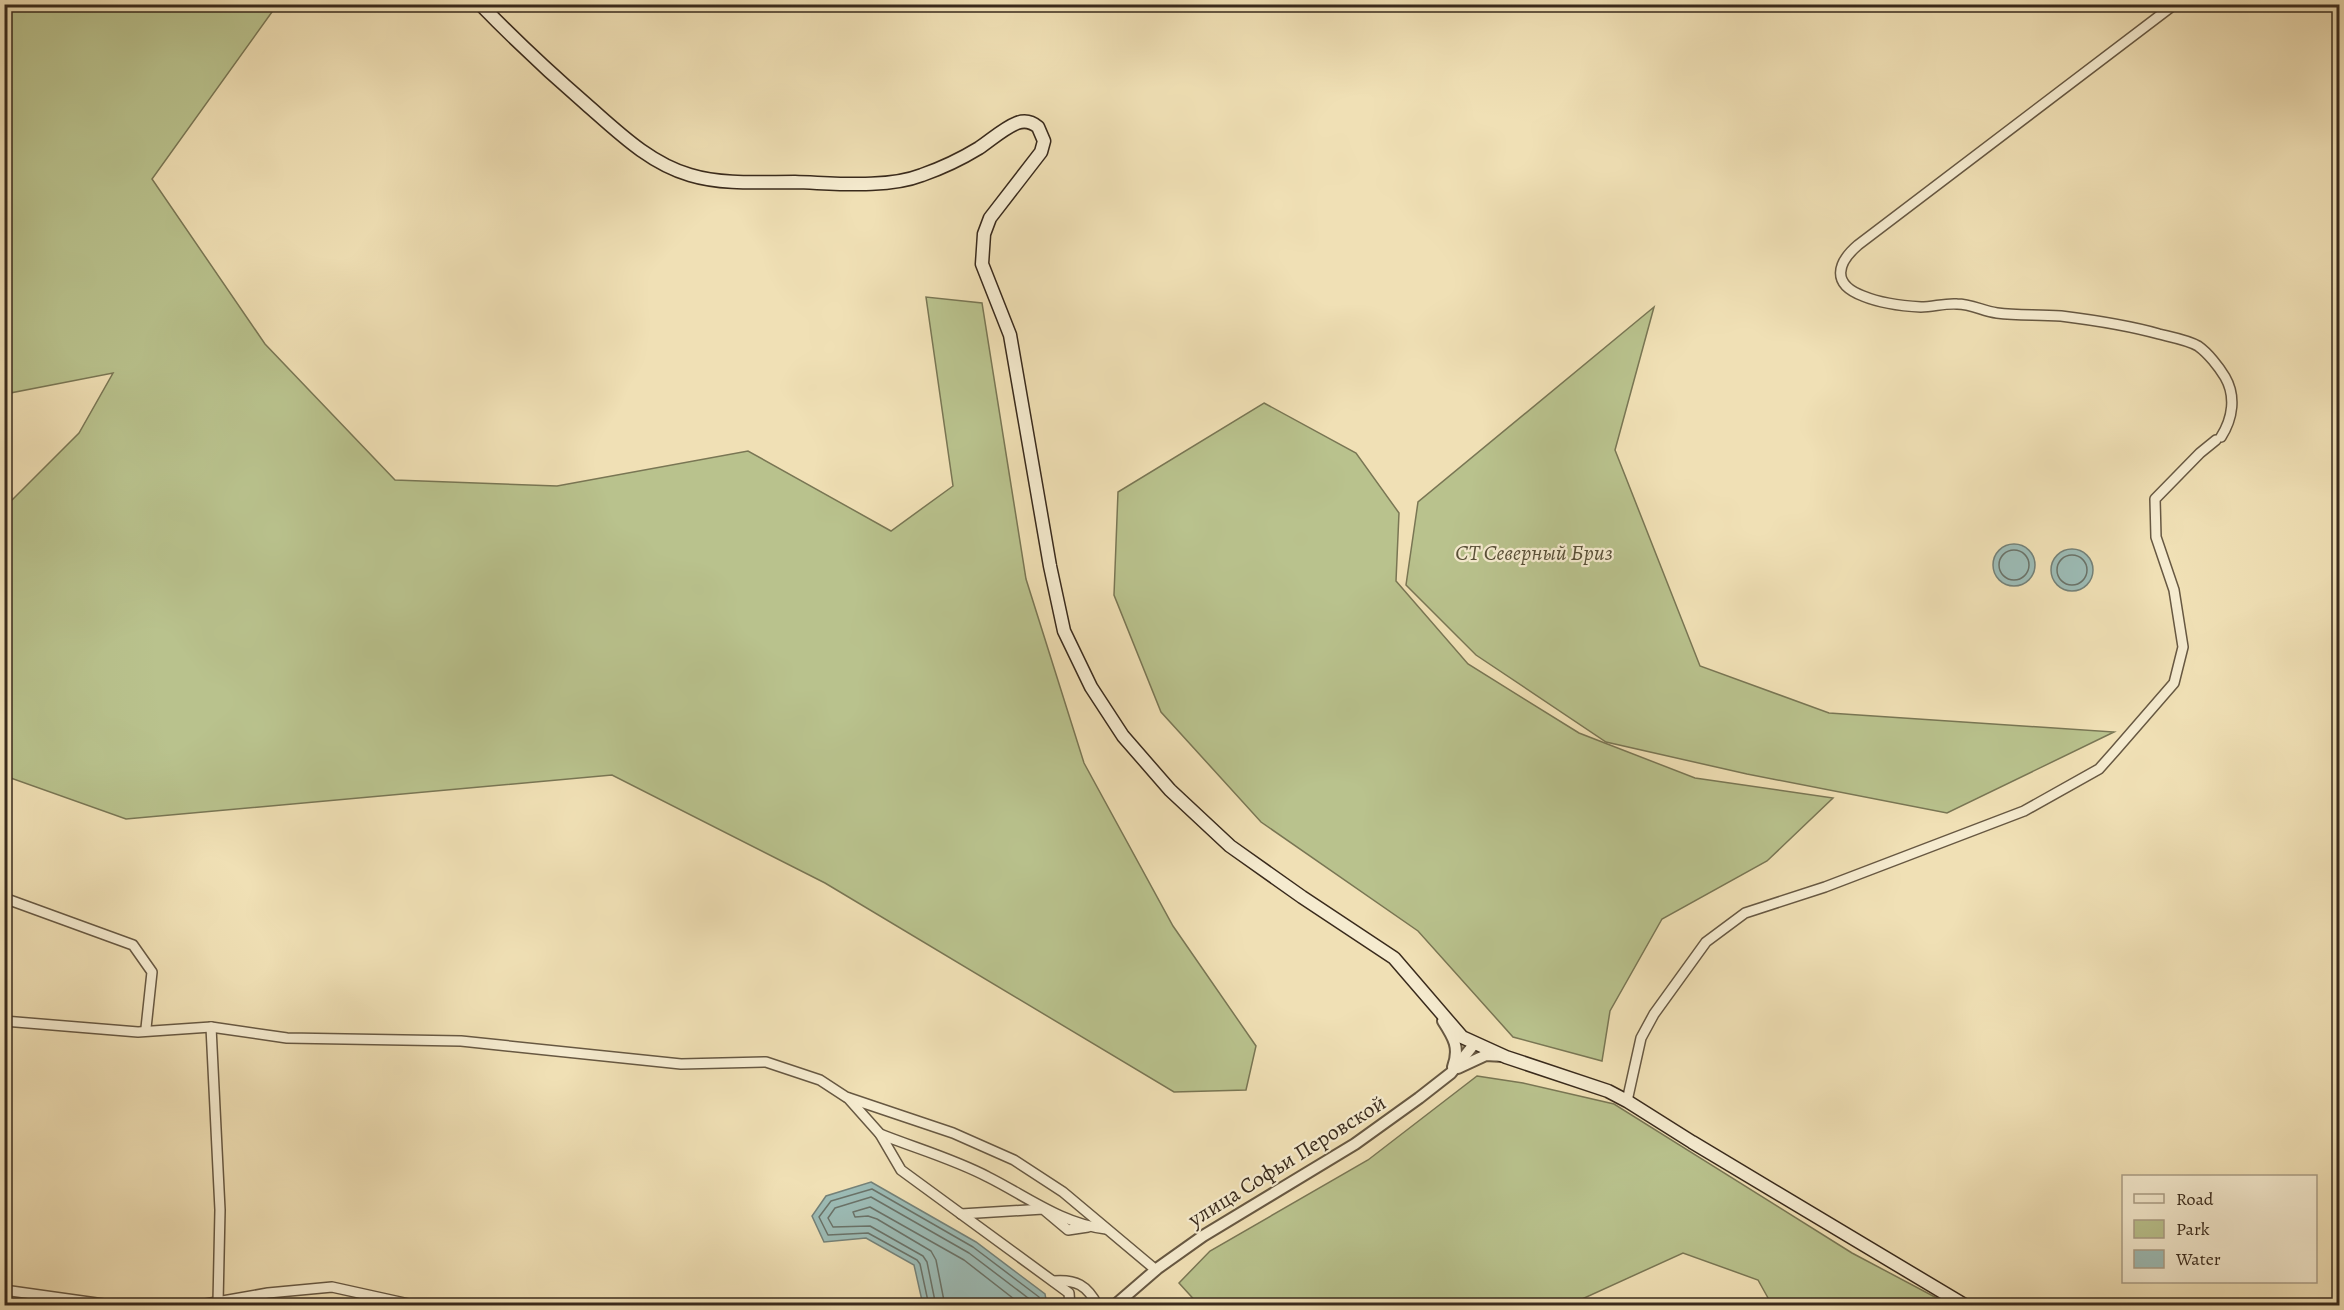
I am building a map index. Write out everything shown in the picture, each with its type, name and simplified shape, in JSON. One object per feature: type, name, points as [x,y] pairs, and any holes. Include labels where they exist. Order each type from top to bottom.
[{"type":"main road","points":[[480,4],[516,42],[622,136],[649,157],[698,177],[748,182],[837,183],[878,183],[915,178],[970,153],[1017,123],[1028,122],[1038,127],[1044,141],[1041,152],[990,218],[984,234],[982,264],[1010,335],[1064,632],[1078,663],[1123,736],[1197,817],[1230,846],[1340,922],[1382,947],[1462,1037],[1506,1057],[1608,1091],[1627,1101],[1966,1305]]},
{"type":"street","points":[[1627,1101],[1641,1038],[1654,1014],[1706,942],[1745,913],[1825,887],[2024,811],[2099,769],[2174,683],[2183,647],[2174,590],[2156,537],[2155,499],[2200,453],[2219,439],[2228,424],[2232,409],[2230,386],[2222,372],[2197,345],[2149,331],[2061,316],[1994,313],[1972,305],[1922,307],[1892,303],[1854,292],[1844,281],[1840,266],[1845,257],[1858,245],[2175,4]]},
{"type":"street","points":[[4,898],[134,945],[152,972],[146,1028]]},
{"type":"street","points":[[1434,1005],[1455,1040],[1457,1049],[1451,1073]]},
{"type":"street","points":[[4,1021],[138,1032],[211,1027],[287,1038],[461,1041],[681,1064],[766,1062],[820,1080],[846,1096],[953,1133],[1014,1160],[1063,1192],[1156,1270]]},
{"type":"street","points":[[211,1027],[220,1210],[218,1303]]},
{"type":"street","name":"улица Софьи Перовской","points":[[1114,1305],[1156,1270],[1203,1236],[1355,1144],[1451,1073],[1475,1043]]},
{"type":"street","points":[[1451,1073],[1486,1055],[1506,1057]]},
{"type":"street","points":[[846,1096],[880,1134],[901,1170],[1069,1293],[1070,1305]]},
{"type":"street","points":[[880,1134],[986,1176],[1043,1209],[1068,1230],[1090,1227],[1107,1229]]},
{"type":"street","points":[[961,1214],[1043,1209]]},
{"type":"street","points":[[1053,1281],[1070,1280],[1091,1292],[1098,1305]]},
{"type":"street","points":[[194,1305],[218,1303],[268,1293],[332,1287],[418,1305]]},
{"type":"street","points":[[4,1290],[118,1305]]},
{"type":"green space","points":[[5,4],[277,5],[152,179],[265,344],[395,480],[557,486],[748,451],[891,531],[953,486],[926,297],[982,303],[1026,579],[1084,763],[1173,926],[1256,1046],[1246,1090],[1174,1092],[825,883],[612,775],[126,819],[5,776],[5,507],[79,433],[113,373],[5,394]]},
{"type":"green space","name":"СТ Северный Бриз","points":[[1654,307],[1615,450],[1700,666],[1829,713],[2114,732],[1947,813],[1747,774],[1606,742],[1476,655],[1406,585],[1418,502]]},
{"type":"green space","points":[[1264,403],[1356,453],[1399,513],[1396,581],[1468,664],[1579,733],[1695,778],[1833,798],[1767,861],[1662,919],[1610,1011],[1602,1061],[1513,1037],[1418,931],[1261,822],[1161,712],[1114,595],[1118,492]]},
{"type":"green space","points":[[1477,1076],[1523,1083],[1614,1104],[1852,1253],[1950,1305],[1772,1305],[1758,1280],[1683,1253],[1569,1305],[1199,1305],[1179,1283],[1210,1251],[1368,1160]]},
{"type":"water","points":[[2014,544],[2022,545],[2029,550],[2034,557],[2034,573],[2029,580],[2022,585],[2014,586],[2006,585],[1999,580],[1994,573],[1993,565],[1994,557],[1999,550],[2006,545]]},
{"type":"water","points":[[2072,549],[2080,550],[2087,555],[2092,562],[2092,578],[2087,585],[2080,590],[2072,591],[2064,590],[2057,585],[2052,578],[2051,570],[2052,562],[2057,555],[2064,550]]},
{"type":"water","points":[[871,1182],[976,1242],[1045,1294],[1047,1305],[923,1305],[914,1265],[866,1238],[824,1242],[812,1216],[826,1196]]}]
